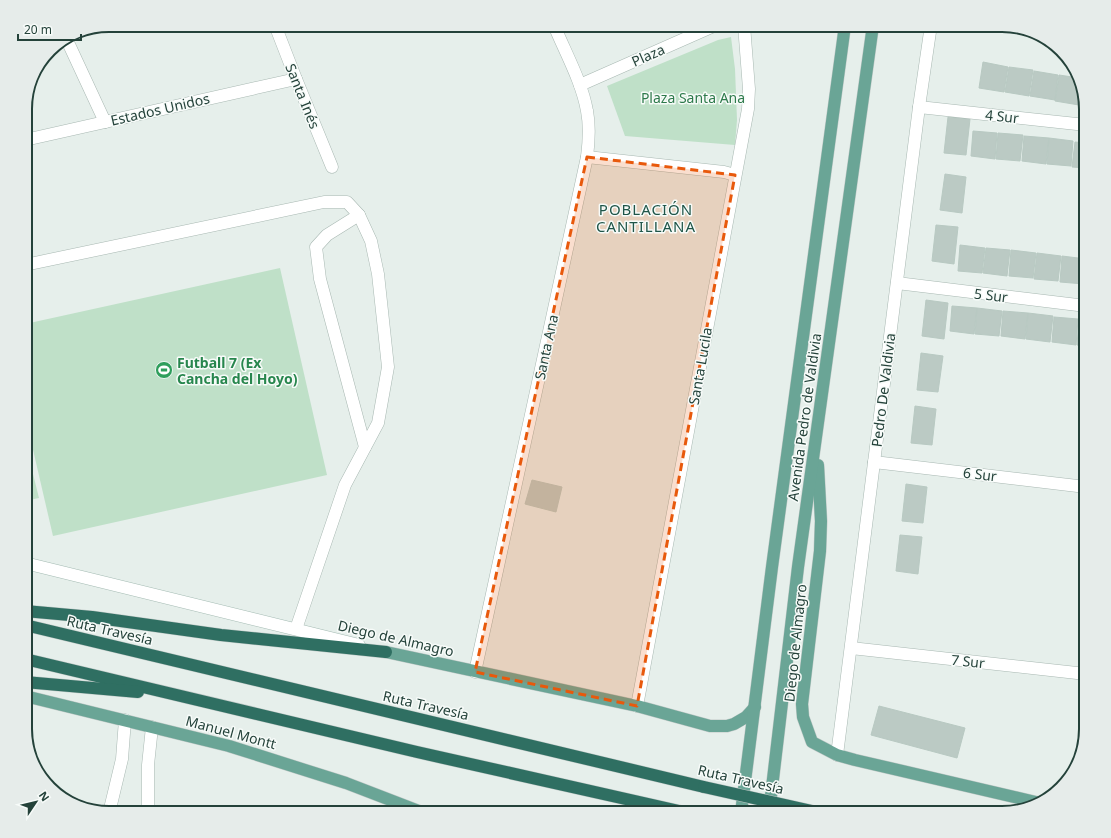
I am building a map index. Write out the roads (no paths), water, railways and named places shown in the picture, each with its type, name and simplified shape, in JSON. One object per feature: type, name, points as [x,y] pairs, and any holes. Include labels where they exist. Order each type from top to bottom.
[{"type":"highway","points":[[32,612],[92,617],[221,635],[386,652]]},
{"type":"highway","name":"Ruta Travesía","points":[[32,627],[789,806]]},
{"type":"highway","points":[[32,661],[417,752],[657,806]]},
{"type":"highway","points":[[32,683],[181,696]]},
{"type":"main road","name":"Avenida Pedro de Valdivia","points":[[742,806],[772,568],[844,32]]},
{"type":"main road","name":"Avenida Pedro de Valdivia","points":[[770,806],[798,567],[872,32]]},
{"type":"main road","name":"Diego de Almagro","points":[[817,430],[820,550],[802,704],[803,717],[812,742],[837,755],[1030,801]]},
{"type":"main road","name":"Diego de Almagro","points":[[386,652],[637,706],[710,726],[734,724],[746,717],[754,707]]},
{"type":"main road","name":"Manuel Montt","points":[[32,698],[229,746],[346,783],[406,806]]},
{"type":"street","name":"Santa Inés","points":[[278,32],[332,167]]},
{"type":"street","name":"Santa Ana","points":[[475,672],[590,141],[588,111],[580,85],[557,32]]},
{"type":"street","name":"Plaza","points":[[580,85],[700,32]]},
{"type":"street","name":"Santa Lucila","points":[[637,706],[744,130],[749,89],[745,32]]},
{"type":"street","name":"Pedro De Valdivia","points":[[837,755],[919,107],[930,32]]},
{"type":"street","points":[[69,43],[105,122]]},
{"type":"street","name":"Estados Unidos","points":[[32,138],[296,79]]},
{"type":"street","name":"4 Sur","points":[[919,107],[1079,124]]},
{"type":"street","points":[[587,157],[724,172],[735,175]]},
{"type":"street","points":[[32,264],[324,202],[347,202],[359,215],[371,241],[378,274],[388,367],[378,423],[345,485],[296,629]]},
{"type":"street","points":[[359,215],[327,235],[316,247],[320,279],[366,447]]},
{"type":"street","name":"5 Sur","points":[[897,283],[1079,305]]},
{"type":"street","name":"6 Sur","points":[[874,462],[1079,486]]},
{"type":"street","name":"Diego de Almagro","points":[[32,565],[386,652]]},
{"type":"street","name":"7 Sur","points":[[851,648],[1079,673]]},
{"type":"street","points":[[111,806],[122,759],[125,720]]},
{"type":"street","points":[[148,806],[148,765],[152,727]]},
{"type":"place","name":"Futball 7 (Ex Cancha del Hoyo)","points":[[164,370]]},
{"type":"district","name":"POBLACIÓN CANTILLANA","points":[[646,218]]},
{"type":"park label","name":"Plaza Santa Ana","points":[[693,97]]}]
